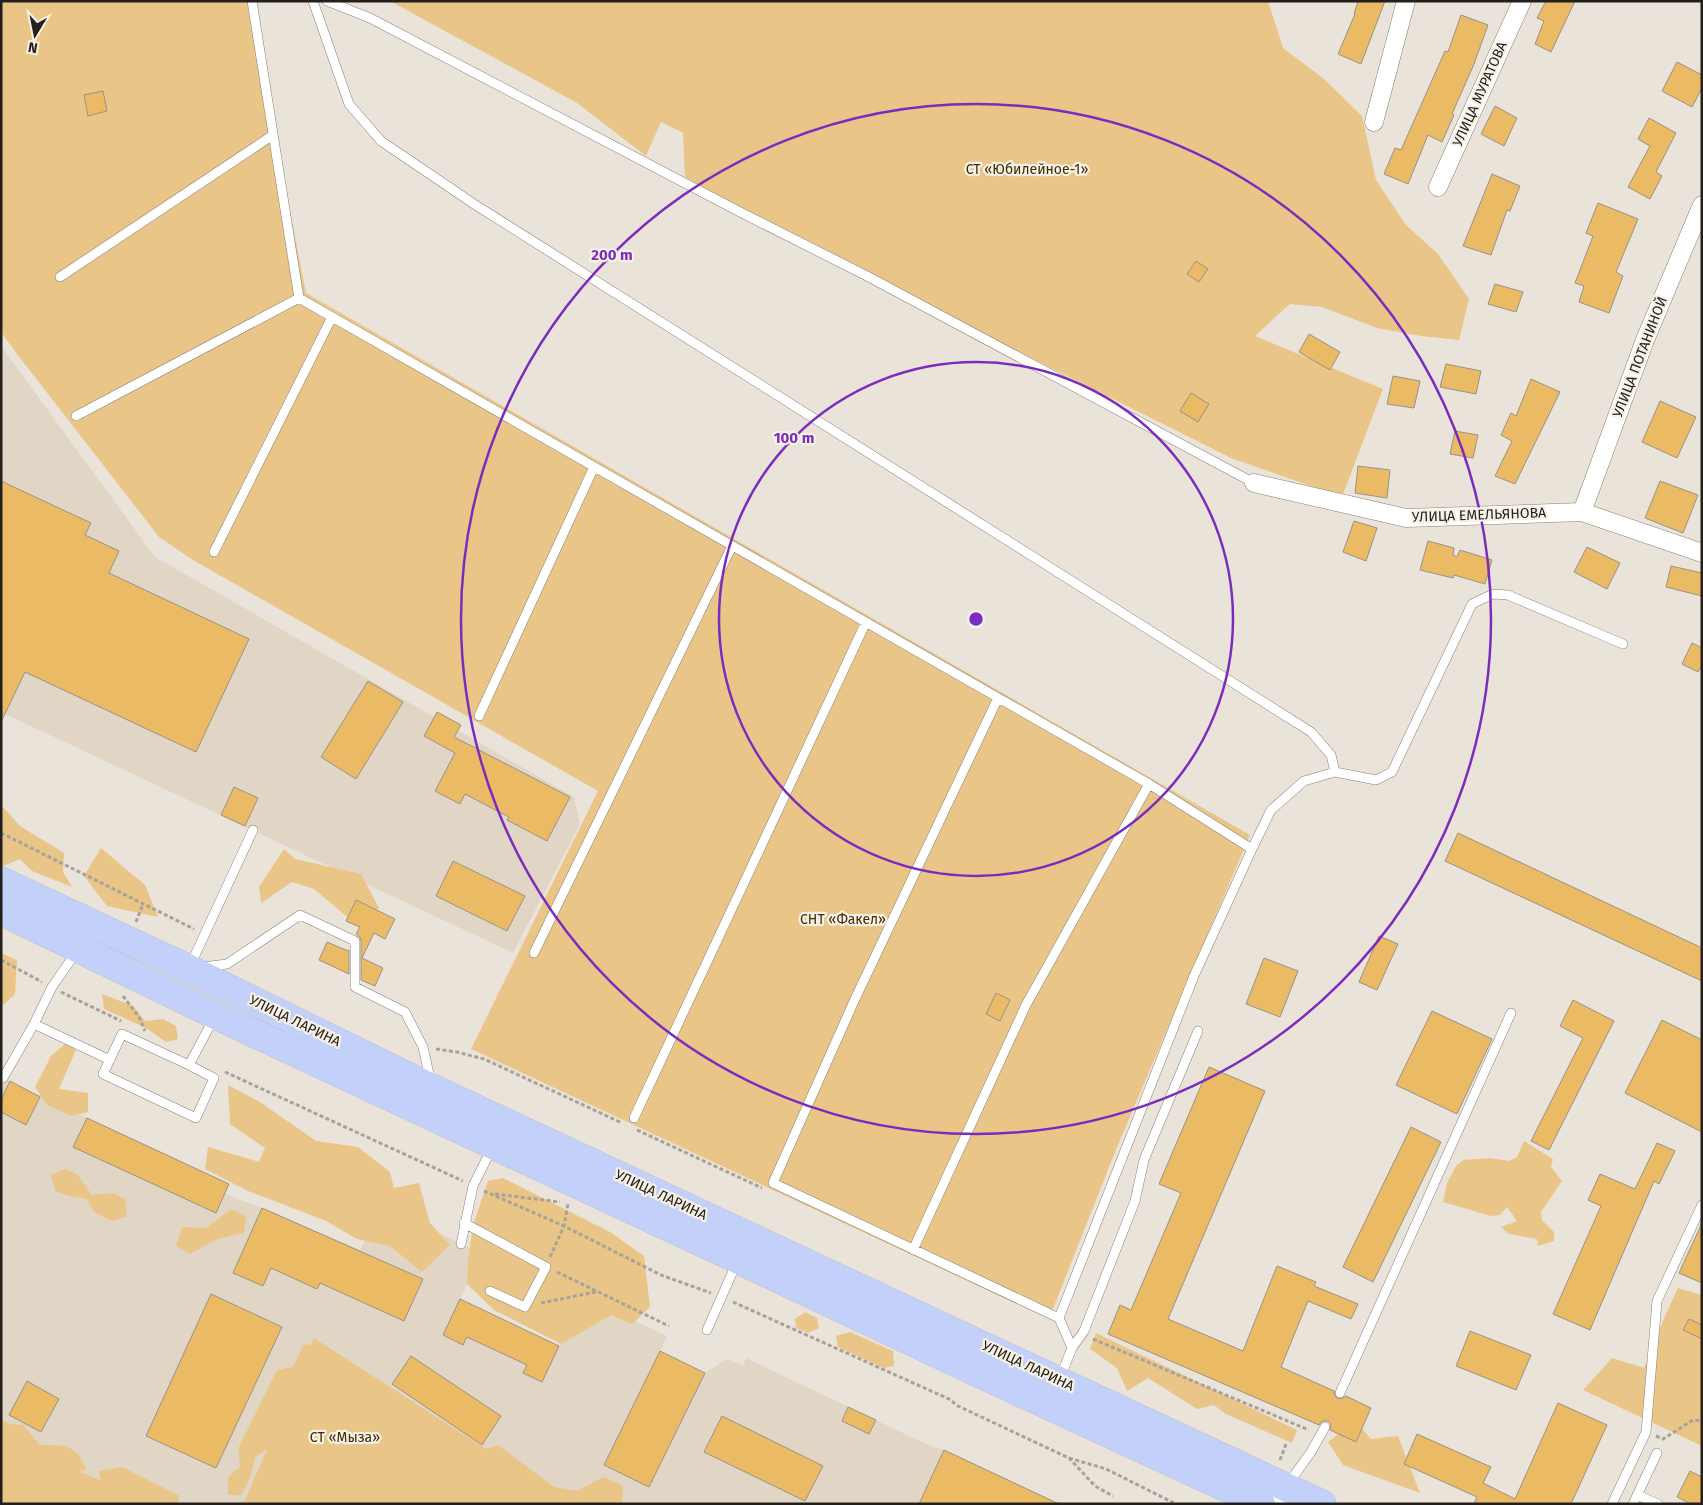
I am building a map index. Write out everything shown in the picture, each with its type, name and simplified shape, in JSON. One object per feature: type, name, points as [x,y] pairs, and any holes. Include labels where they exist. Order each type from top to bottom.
[{"type":"main road","name":"УЛИЦА ЛАРИНА","points":[[1,881],[86,936],[215,1015],[1261,1504]]},
{"type":"main road","name":"УЛИЦА ЛАРИНА","points":[[1,911],[189,969],[432,1088],[1322,1504]]},
{"type":"street","points":[[1374,122],[1406,1]]},
{"type":"street","name":"УЛИЦА МУРАТОВА","points":[[1438,187],[1522,1]]},
{"type":"street","name":"УЛИЦА ПОТАНИНОЙ","points":[[1582,512],[1645,340],[1702,205]]},
{"type":"street","name":"УЛИЦА ЕМЕЛЬЯНОВА","points":[[1254,483],[1406,518],[1582,512],[1702,553]]},
{"type":"lane","points":[[252,1],[299,298]]},
{"type":"lane","points":[[313,1],[349,104],[381,141],[474,204],[1311,732],[1331,756],[1335,772]]},
{"type":"lane","points":[[327,1],[370,18],[742,213],[867,276],[1254,483]]},
{"type":"lane","points":[[60,277],[273,135]]},
{"type":"lane","points":[[299,298],[1148,784],[1252,849]]},
{"type":"lane","points":[[76,416],[299,298]]},
{"type":"lane","points":[[214,552],[332,317]]},
{"type":"lane","points":[[479,716],[594,467]]},
{"type":"lane","points":[[534,954],[732,546]]},
{"type":"lane","points":[[1059,1318],[1194,976],[1271,810],[1304,781],[1335,772],[1376,780],[1392,772],[1472,604],[1493,594],[1508,595],[1623,644]]},
{"type":"lane","points":[[634,1118],[866,622]]},
{"type":"lane","points":[[998,698],[855,999],[773,1183],[1059,1318],[1072,1348]]},
{"type":"lane","points":[[913,1250],[1026,1005],[1148,784]]},
{"type":"lane","points":[[189,969],[253,830]]},
{"type":"lane","points":[[189,969],[227,964],[300,915],[355,941],[355,986],[405,1012],[423,1047],[432,1088]]},
{"type":"lane","points":[[3,1078],[52,988],[86,936]]},
{"type":"lane","points":[[1340,1393],[1511,1013]]},
{"type":"lane","points":[[191,1061],[215,1015]]},
{"type":"lane","points":[[34,1024],[110,1060]]},
{"type":"lane","points":[[1059,1381],[1072,1348],[1084,1331],[1135,1201],[1144,1160],[1198,1031]]},
{"type":"lane","points":[[122,1034],[191,1061],[214,1078],[196,1118],[103,1074],[110,1060],[122,1034]]},
{"type":"lane","points":[[461,1244],[472,1186],[493,1146]]},
{"type":"lane","points":[[1612,1504],[1646,1432],[1657,1301],[1702,1205]]},
{"type":"lane","points":[[464,1223],[546,1267],[525,1307],[490,1291]]},
{"type":"lane","points":[[707,1330],[739,1260]]},
{"type":"lane","points":[[1281,1486],[1312,1452],[1324,1428]]},
{"type":"lane","points":[[1633,1504],[1657,1453]]},
{"type":"lane","points":[[1637,1494],[1658,1504]]},
{"type":"path","points":[[1,833],[206,934]]},
{"type":"path","points":[[136,922],[143,904]]},
{"type":"path","points":[[1,960],[52,988],[129,1026]]},
{"type":"path","points":[[119,993],[139,1017],[146,1034],[137,1030]]},
{"type":"path","points":[[191,1061],[564,1226],[661,1275],[722,1296],[949,1399],[958,1406],[1069,1458],[1106,1469],[1176,1504]]},
{"type":"path","points":[[492,1194],[568,1203],[564,1226],[546,1267],[669,1326]]},
{"type":"path","points":[[525,1307],[597,1292]]},
{"type":"path","points":[[1646,1432],[1662,1439],[1693,1420],[1702,1422]]},
{"type":"path","points":[[1281,1486],[1286,1444]]},
{"type":"path","points":[[1069,1458],[1095,1486],[1113,1496]]},
{"type":"shaded area","points":[[1,346],[155,557],[574,797],[580,824],[513,953],[1,712]]},
{"type":"shaded area","points":[[1,1077],[229,1184],[225,1194],[360,1250],[381,1205],[483,1254],[460,1299],[559,1346],[570,1323],[588,1299],[667,1336],[660,1351],[705,1373],[727,1359],[743,1366],[746,1358],[926,1444],[944,1450],[1059,1504],[570,1504],[314,1339],[245,1500],[238,1504],[151,1504],[1,1436]]},
{"type":"green space","name":"СНТ «Факел»","points":[[1,1],[249,1],[306,293],[1250,835],[1117,1147],[1049,1319],[471,1049],[598,791],[193,560],[159,537],[17,354],[1,332]]},
{"type":"green space","name":"СТ «Юбилейное-1»","points":[[390,1],[1268,1],[1283,48],[1324,79],[1362,116],[1376,180],[1406,225],[1438,254],[1469,299],[1459,340],[1421,336],[1377,328],[1322,307],[1290,304],[1255,336],[1383,389],[1342,497],[1231,458],[867,276],[685,177],[683,133],[661,122],[646,156],[577,103]]},
{"type":"green space","points":[[1,805],[20,826],[64,853],[63,872],[72,887],[32,871],[20,859],[1,867]]},
{"type":"green space","points":[[101,848],[145,885],[158,917],[107,906],[84,876]]},
{"type":"green space","points":[[284,849],[295,859],[361,874],[379,908],[352,921],[314,889],[292,882],[261,903],[259,887]]},
{"type":"green space","points":[[1,953],[17,960],[15,994],[1,1007]]},
{"type":"green space","points":[[102,994],[133,1006],[145,1021],[163,1019],[176,1026],[178,1039],[166,1042],[146,1028],[104,1009]]},
{"type":"green space","points":[[66,1043],[76,1050],[59,1089],[88,1093],[88,1112],[71,1116],[47,1105],[35,1087],[51,1056]]},
{"type":"green space","points":[[228,1085],[260,1102],[316,1141],[358,1147],[390,1172],[394,1188],[419,1183],[430,1223],[450,1245],[422,1272],[390,1246],[357,1239],[324,1220],[248,1191],[205,1169],[208,1147],[259,1162],[265,1148],[230,1124]]},
{"type":"green space","points":[[1524,1141],[1553,1159],[1551,1167],[1562,1181],[1541,1212],[1542,1220],[1554,1232],[1554,1241],[1538,1246],[1537,1239],[1509,1234],[1501,1227],[1517,1221],[1507,1207],[1500,1215],[1491,1216],[1443,1202],[1447,1183],[1456,1166],[1463,1160],[1490,1158],[1509,1161],[1517,1157]]},
{"type":"green space","points":[[65,1169],[77,1174],[92,1195],[113,1193],[125,1199],[127,1217],[111,1221],[93,1211],[87,1199],[55,1191],[51,1175]]},
{"type":"green space","points":[[503,1178],[610,1232],[644,1256],[650,1307],[632,1324],[611,1315],[561,1344],[494,1310],[467,1284],[468,1262],[473,1225],[488,1181]]},
{"type":"green space","points":[[231,1209],[246,1216],[244,1233],[217,1239],[190,1254],[176,1246],[182,1227],[206,1228]]},
{"type":"green space","points":[[1678,1288],[1702,1295],[1702,1446],[1583,1390],[1612,1358],[1644,1368]]},
{"type":"green space","points":[[805,1312],[817,1318],[819,1328],[808,1333],[796,1328],[795,1319]]},
{"type":"green space","points":[[850,1332],[893,1351],[894,1366],[884,1368],[838,1347],[836,1336]]},
{"type":"green space","points":[[1096,1333],[1297,1430],[1292,1443],[1226,1414],[1214,1405],[1197,1409],[1148,1378],[1127,1391],[1117,1368],[1090,1349]]},
{"type":"green space","name":"СТ «Мыза»","points":[[314,1338],[486,1449],[498,1445],[554,1487],[577,1491],[603,1477],[623,1486],[622,1504],[238,1504],[245,1500],[267,1449],[255,1457],[250,1478],[241,1495],[228,1495],[228,1477],[240,1467],[238,1449],[277,1370],[293,1367],[304,1344],[311,1345]]},
{"type":"green space","points":[[1,1419],[9,1424],[23,1425],[40,1445],[56,1445],[73,1450],[86,1469],[80,1472],[100,1480],[99,1471],[122,1467],[178,1495],[179,1504],[1,1504]]},
{"type":"green space","points":[[1355,1421],[1371,1439],[1398,1436],[1420,1493],[1343,1465],[1328,1442]]},
{"type":"building","points":[[1358,1],[1385,1],[1361,64],[1338,54],[1355,14]]},
{"type":"building","points":[[1546,1],[1575,1],[1551,52],[1535,44],[1544,21],[1537,18]]},
{"type":"building","points":[[1461,15],[1488,25],[1442,142],[1428,135],[1408,184],[1384,174],[1395,148],[1401,150],[1445,51],[1448,52]]},
{"type":"building","points":[[1677,62],[1702,75],[1702,88],[1692,107],[1662,91]]},
{"type":"building","points":[[103,91],[107,111],[88,116],[84,95]]},
{"type":"building","points":[[1495,106],[1517,118],[1504,146],[1481,134]]},
{"type":"building","points":[[1649,118],[1676,133],[1656,172],[1662,176],[1650,199],[1628,187],[1650,146],[1638,139]]},
{"type":"building","points":[[1492,174],[1520,186],[1510,211],[1507,210],[1491,255],[1463,246]]},
{"type":"building","points":[[1598,203],[1638,219],[1616,272],[1623,276],[1609,313],[1579,302],[1584,286],[1575,283],[1593,236],[1586,233]]},
{"type":"building","points":[[1196,261],[1208,269],[1199,282],[1187,274]]},
{"type":"building","points":[[1495,284],[1523,292],[1516,312],[1488,304]]},
{"type":"building","points":[[1309,334],[1340,352],[1330,370],[1299,352]]},
{"type":"building","points":[[1446,364],[1481,371],[1476,394],[1440,387]]},
{"type":"building","points":[[1393,376],[1420,381],[1414,408],[1387,404]]},
{"type":"building","points":[[1531,379],[1560,392],[1515,484],[1495,476],[1512,441],[1501,435],[1511,413],[1516,416]]},
{"type":"building","points":[[1191,393],[1209,404],[1198,422],[1180,411]]},
{"type":"building","points":[[1660,401],[1696,417],[1677,458],[1642,442]]},
{"type":"building","points":[[1455,431],[1478,435],[1473,458],[1450,454]]},
{"type":"building","points":[[1358,466],[1390,470],[1387,498],[1355,493]]},
{"type":"building","points":[[1,481],[91,523],[85,535],[119,551],[109,573],[249,639],[196,752],[25,672],[1,722]]},
{"type":"building","points":[[1660,481],[1698,495],[1683,533],[1645,518]]},
{"type":"building","points":[[1354,521],[1377,528],[1366,561],[1343,552]]},
{"type":"building","points":[[1428,541],[1454,548],[1453,555],[1457,557],[1460,550],[1492,560],[1485,584],[1454,575],[1453,578],[1420,570]]},
{"type":"building","points":[[1587,547],[1620,563],[1607,589],[1574,572]]},
{"type":"building","points":[[1671,566],[1702,573],[1702,596],[1666,587]]},
{"type":"building","points":[[1692,643],[1702,648],[1702,665],[1698,672],[1682,664]]},
{"type":"building","points":[[368,681],[403,702],[356,779],[321,757]]},
{"type":"building","points":[[437,712],[461,725],[454,737],[570,797],[547,841],[507,820],[509,817],[465,794],[460,804],[435,791],[455,753],[424,736]]},
{"type":"building","points":[[234,787],[258,798],[245,826],[221,815]]},
{"type":"building","points":[[1458,833],[1702,948],[1702,981],[1445,861]]},
{"type":"building","points":[[453,861],[525,896],[507,931],[436,896]]},
{"type":"building","points":[[356,900],[395,919],[385,939],[374,933],[362,958],[383,968],[375,986],[361,980],[361,941],[360,937],[356,934],[360,927],[346,921]]},
{"type":"building","points":[[1379,936],[1398,944],[1377,990],[1359,982]]},
{"type":"building","points":[[327,942],[349,950],[349,974],[319,960]]},
{"type":"building","points":[[1264,958],[1298,971],[1280,1017],[1246,1004]]},
{"type":"building","points":[[996,993],[1010,1000],[1000,1021],[986,1014]]},
{"type":"building","points":[[1573,1000],[1614,1021],[1549,1150],[1531,1141],[1583,1038],[1560,1026]]},
{"type":"building","points":[[1432,1011],[1492,1039],[1457,1114],[1396,1085]]},
{"type":"building","points":[[1662,1020],[1702,1040],[1702,1132],[1625,1093]]},
{"type":"building","points":[[1209,1067],[1265,1091],[1168,1319],[1243,1351],[1277,1266],[1316,1282],[1314,1286],[1358,1304],[1351,1319],[1308,1301],[1281,1367],[1334,1391],[1338,1399],[1346,1396],[1371,1408],[1356,1442],[1330,1430],[1331,1424],[1328,1421],[1322,1421],[1319,1425],[1108,1334],[1120,1305],[1131,1310],[1181,1193],[1159,1184]]},
{"type":"building","points":[[10,1081],[40,1097],[26,1125],[1,1112],[1,1100]]},
{"type":"building","points":[[87,1118],[229,1184],[216,1213],[73,1147]]},
{"type":"building","points":[[1411,1127],[1441,1142],[1373,1282],[1343,1267]]},
{"type":"building","points":[[1657,1143],[1675,1151],[1659,1184],[1654,1181],[1590,1330],[1553,1314],[1601,1206],[1588,1200],[1600,1174],[1635,1189]]},
{"type":"building","points":[[262,1208],[423,1279],[404,1321],[320,1283],[317,1289],[271,1268],[263,1286],[233,1273]]},
{"type":"building","points":[[1702,1223],[1702,1283],[1679,1273]]},
{"type":"building","points":[[211,1294],[282,1327],[216,1468],[146,1436]]},
{"type":"building","points":[[460,1299],[559,1346],[542,1382],[523,1373],[527,1365],[467,1337],[463,1345],[443,1335]]},
{"type":"building","points":[[1689,1319],[1702,1325],[1702,1339],[1683,1330]]},
{"type":"building","points":[[1470,1331],[1531,1355],[1516,1390],[1456,1366]]},
{"type":"building","points":[[660,1351],[705,1373],[649,1487],[604,1465]]},
{"type":"building","points":[[411,1356],[501,1416],[482,1445],[392,1384]]},
{"type":"building","points":[[27,1381],[59,1399],[41,1432],[9,1415]]},
{"type":"building","points":[[1558,1403],[1607,1425],[1571,1504],[1474,1504],[1477,1497],[1404,1464],[1417,1434],[1491,1467],[1483,1483],[1515,1499]]},
{"type":"building","points":[[848,1407],[876,1420],[869,1434],[842,1421]]},
{"type":"building","points":[[722,1416],[823,1466],[805,1501],[704,1452]]},
{"type":"building","points":[[944,1450],[1059,1504],[919,1504]]},
{"type":"building","points":[[1690,1471],[1702,1477],[1702,1504],[1691,1504],[1677,1497]]}]
